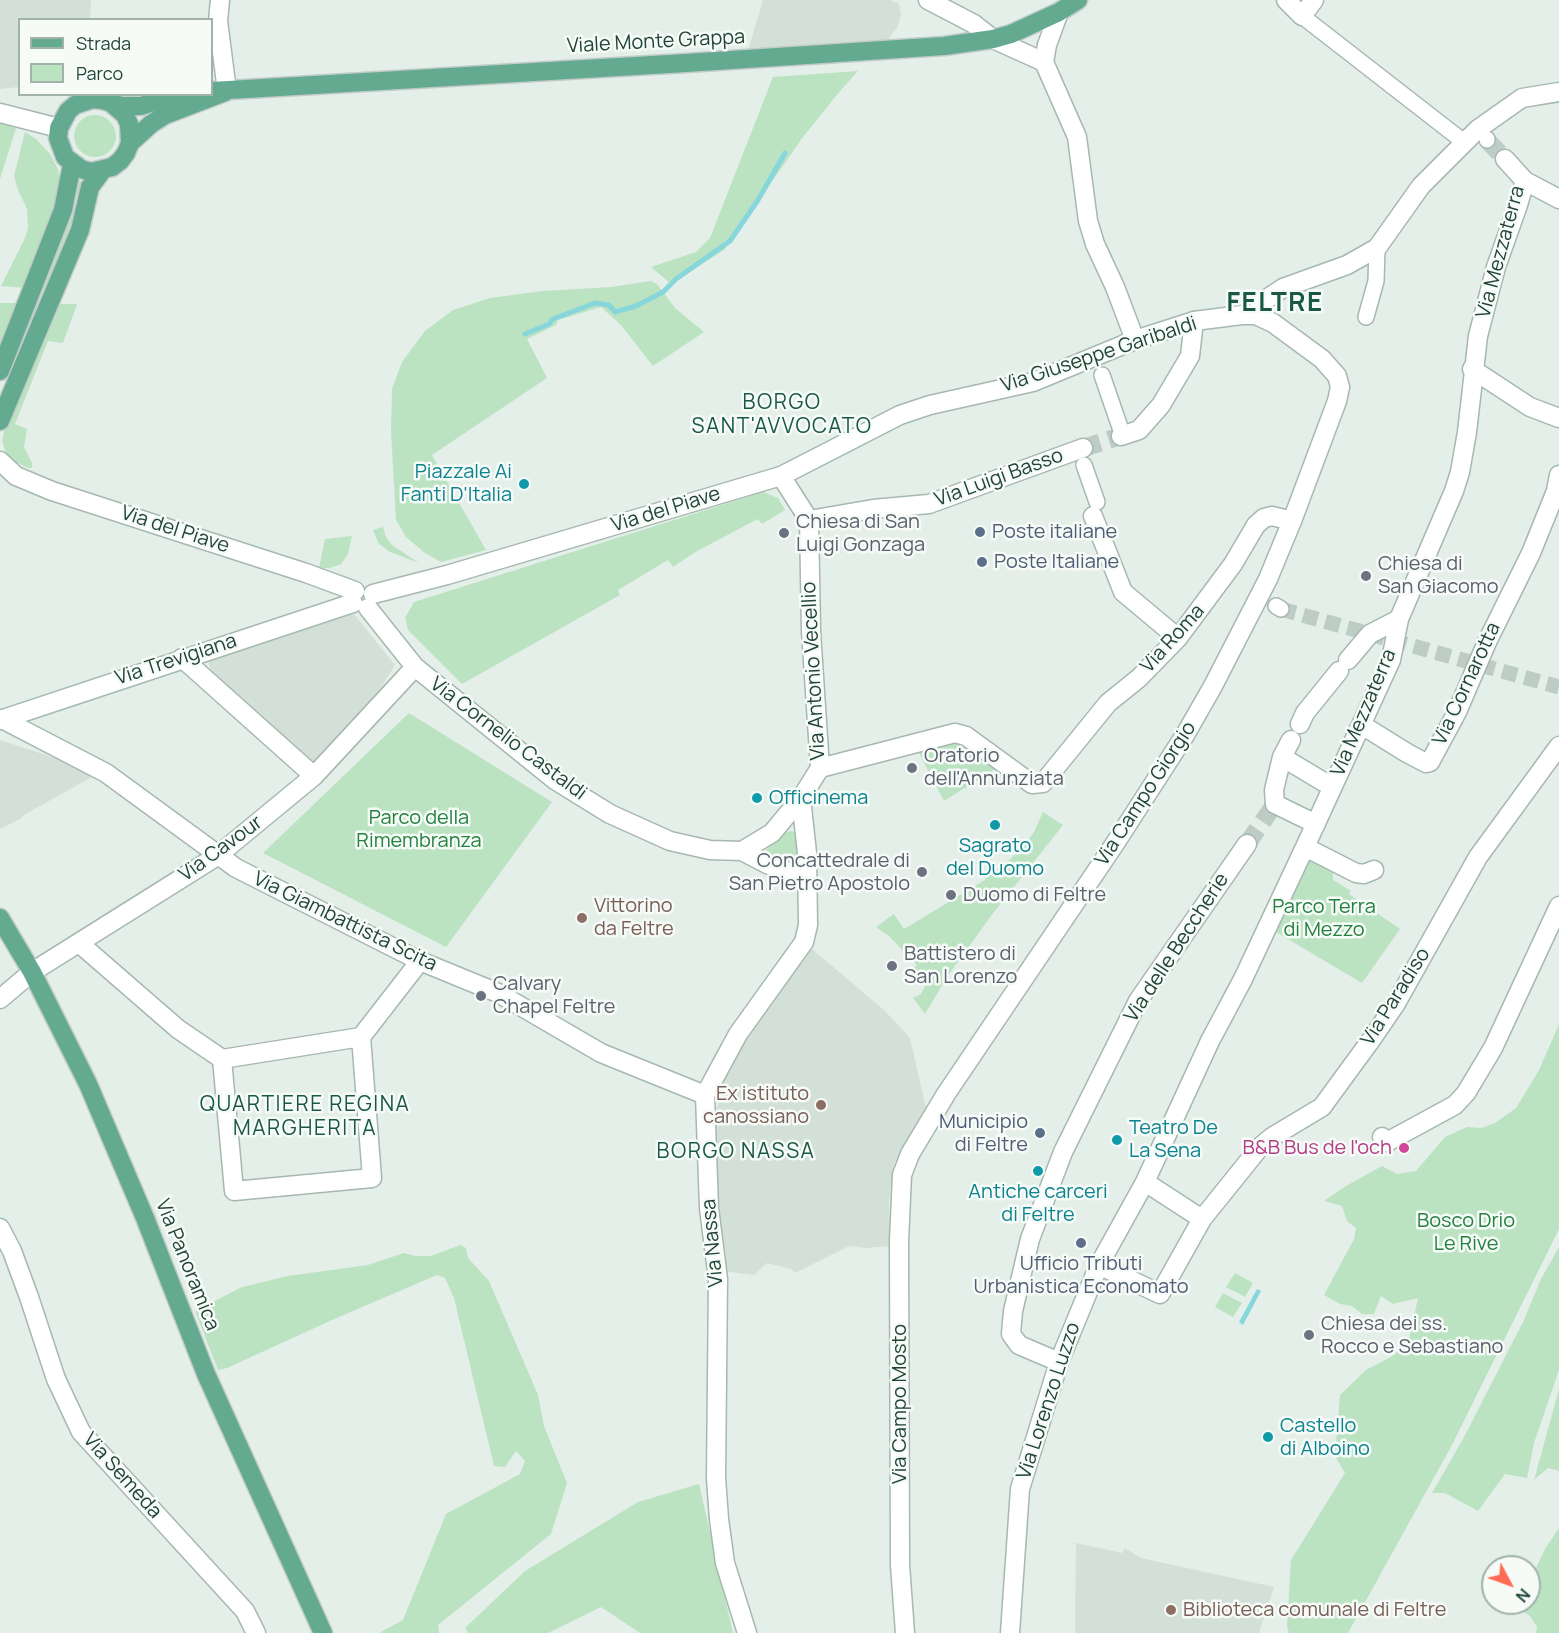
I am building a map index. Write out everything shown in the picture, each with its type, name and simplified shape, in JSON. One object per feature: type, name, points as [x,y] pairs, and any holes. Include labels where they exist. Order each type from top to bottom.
[{"type":"main road","name":"Viale Monte Grappa","points":[[219,91],[899,50],[993,39],[1011,34],[1059,12],[1078,0]]},
{"type":"main road","points":[[102,171],[81,169],[72,164],[60,148],[59,128],[68,111],[75,105],[93,99],[141,106],[173,96]]},
{"type":"main road","name":"Viale Monte Grappa","points":[[0,421],[80,230],[90,187],[102,171],[120,161],[130,143],[151,124],[208,96]]},
{"type":"main road","points":[[111,103],[125,115],[129,124],[130,143]]},
{"type":"main road","points":[[0,371],[63,210],[72,164]]},
{"type":"main road","name":"Via Panoramica","points":[[0,918],[32,972],[88,1084],[145,1218],[207,1374],[323,1633]]},
{"type":"street","points":[[213,45],[220,0]]},
{"type":"street","points":[[928,0],[974,24],[993,39],[1044,62]]},
{"type":"street","points":[[1286,0],[1302,16],[1477,137]]},
{"type":"street","points":[[1302,16],[1314,0]]},
{"type":"street","points":[[1059,12],[1047,45],[1044,62],[1077,137],[1088,221],[1095,244],[1136,340]]},
{"type":"street","points":[[218,21],[219,91]]},
{"type":"street","points":[[1292,521],[1330,422],[1340,387],[1337,376],[1322,359],[1273,323],[1256,315],[1262,302],[1283,288],[1347,265],[1377,248],[1421,186],[1522,98],[1559,92]]},
{"type":"street","points":[[0,113],[59,128]]},
{"type":"street","name":"Via Mezzaterra","points":[[1145,1182],[1210,1041],[1243,979],[1391,660],[1399,619],[1454,491],[1467,432],[1478,336],[1489,293],[1525,181],[1505,159]]},
{"type":"street","points":[[1525,181],[1559,199]]},
{"type":"street","points":[[1366,317],[1376,281],[1377,248]]},
{"type":"street","name":"Via Giuseppe Garibaldi","points":[[781,476],[900,415],[930,405],[1033,382],[1136,340],[1194,321],[1256,315]]},
{"type":"street","points":[[1102,375],[1122,436],[1139,430],[1161,405],[1190,356],[1194,321]]},
{"type":"street","points":[[1473,370],[1530,406],[1559,418]]},
{"type":"street","points":[[1083,457],[1095,509],[1123,592],[1178,638]]},
{"type":"street","name":"Via Luigi Basso","points":[[808,520],[873,509],[929,504],[1083,457]]},
{"type":"street","name":"Via del Piave","points":[[0,461],[16,476],[52,491],[306,573],[362,599]]},
{"type":"street","name":"Via Cornarotta","points":[[1362,724],[1407,753],[1426,763],[1430,762],[1457,712],[1487,642],[1531,553],[1556,491],[1559,475]]},
{"type":"street","points":[[781,476],[808,520]]},
{"type":"street","name":"Via del Piave","points":[[447,575],[781,476]]},
{"type":"street","name":"Via Roma","points":[[820,768],[956,734],[966,736],[1032,784],[1043,783],[1108,703],[1139,678],[1178,638],[1233,564],[1256,525],[1264,518],[1272,516],[1292,521]]},
{"type":"street","name":"Via Antonio Vecellio","points":[[742,850],[772,833],[801,798],[820,768],[811,632],[808,520]]},
{"type":"street","name":"Via Campo Giorgio","points":[[902,1175],[910,1154],[946,1094],[1112,848],[1185,735],[1268,579],[1292,521]]},
{"type":"street","name":"Via Trevigiana","points":[[1,719],[362,599],[447,575]]},
{"type":"street","name":"Via Cornelio Castaldi","points":[[362,599],[415,667],[555,780],[610,814],[670,841],[710,850],[742,850]]},
{"type":"street","points":[[1316,824],[1275,804],[1274,790],[1282,757],[1305,713],[1370,634],[1399,619]]},
{"type":"street","points":[[182,658],[314,776]]},
{"type":"street","name":"Via Cavour","points":[[0,999],[32,972],[218,856],[314,776],[415,667]]},
{"type":"street","name":"Via Giambattista Scita","points":[[1,719],[106,773],[236,868],[420,961],[498,993],[601,1053],[705,1095]]},
{"type":"street","name":"Via Paradiso","points":[[1096,1273],[1160,1294],[1202,1219],[1260,1147],[1272,1137],[1322,1107],[1395,1005],[1478,857],[1559,746]]},
{"type":"street","points":[[1282,757],[1332,787]]},
{"type":"street","points":[[705,1095],[738,1034],[804,942],[808,925],[806,834],[801,798]]},
{"type":"street","name":"Via delle Beccherie","points":[[1059,1362],[1019,1345],[1014,1340],[1010,1329],[1030,1239],[1063,1152],[1138,1001],[1247,844]]},
{"type":"street","points":[[1305,847],[1356,873],[1364,874],[1374,870]]},
{"type":"street","points":[[742,850],[766,864],[807,879]]},
{"type":"street","points":[[1382,1137],[1387,1142],[1455,1105],[1466,1093],[1493,1048],[1559,906]]},
{"type":"street","points":[[79,942],[178,1029],[222,1059],[361,1037]]},
{"type":"street","points":[[222,1059],[234,1191],[372,1178],[361,1037],[420,961]]},
{"type":"street","name":"Via Nassa","points":[[705,1095],[709,1208],[718,1279],[716,1478],[719,1519],[725,1563],[747,1633]]},
{"type":"street","name":"Via Campo Mosto","points":[[902,1175],[899,1241],[900,1565],[905,1633]]},
{"type":"street","points":[[1145,1182],[1202,1219]]},
{"type":"street","name":"Via Lorenzo Luzzo","points":[[1010,1633],[1020,1489],[1059,1362],[1096,1273],[1145,1182]]},
{"type":"street","name":"Via Semeda","points":[[0,1228],[12,1251],[29,1296],[56,1379],[81,1432],[245,1611],[256,1633]]},
{"type":"shaded area","points":[[0,0],[91,0],[90,18],[18,18],[18,87],[0,89]]},
{"type":"shaded area","points":[[763,0],[890,0],[899,4],[901,14],[898,26],[887,41],[748,51]]},
{"type":"shaded area","points":[[354,614],[395,665],[373,700],[314,766],[266,720],[231,695],[211,671],[208,660]]},
{"type":"shaded area","points":[[0,740],[99,773],[0,829]]},
{"type":"shaded area","name":"Ex istituto canossiano","points":[[798,937],[885,1011],[910,1038],[926,1108],[894,1164],[889,1201],[889,1246],[866,1248],[849,1246],[795,1273],[791,1269],[767,1263],[754,1275],[722,1271],[717,1224],[714,1121],[724,1079],[735,1052],[794,963],[783,955]]},
{"type":"shaded area","name":"Biblioteca comunale di Feltre","points":[[1076,1543],[1122,1553],[1125,1548],[1141,1558],[1274,1587],[1259,1633],[1075,1633]]},
{"type":"green space","points":[[858,71],[803,137],[724,250],[671,284],[651,267],[696,252],[710,238],[773,77]]},
{"type":"green space","points":[[95,115],[103,116],[110,121],[115,128],[115,144],[110,151],[103,156],[95,157],[87,156],[80,151],[75,144],[74,136],[75,128],[80,121],[87,116]]},
{"type":"green space","points":[[0,123],[16,128],[0,179]]},
{"type":"green space","points":[[25,132],[36,139],[50,154],[58,169],[61,191],[27,288],[1,286],[28,228],[27,209],[14,176]]},
{"type":"green space","points":[[76,180],[89,183],[48,290],[41,289],[75,209]]},
{"type":"green space","points":[[651,281],[657,284],[675,308],[704,332],[653,366],[621,325],[601,307],[558,320],[556,325],[527,339],[547,378],[432,455],[486,550],[441,562],[425,553],[406,537],[396,520],[391,431],[392,389],[402,362],[425,331],[453,310],[490,298]]},
{"type":"green space","points":[[0,303],[21,303],[0,349]]},
{"type":"green space","points":[[34,303],[43,303],[11,378],[7,369]]},
{"type":"green space","points":[[55,304],[77,304],[63,343],[48,341],[15,424],[27,429],[24,447],[32,463],[32,468],[28,468],[12,460],[6,454],[2,440],[7,420]]},
{"type":"green space","points":[[763,492],[778,498],[785,510],[762,524],[758,519],[697,551],[673,567],[668,560],[618,590],[620,595],[462,684],[408,630],[405,618],[414,602]]},
{"type":"green space","points":[[383,527],[392,545],[419,563],[390,552],[379,544],[373,530]]},
{"type":"green space","points":[[352,536],[348,554],[341,564],[330,568],[319,568],[325,539]]},
{"type":"green space","name":"Parco della Rimembranza","points":[[409,713],[552,802],[446,947],[263,853]]},
{"type":"green space","points":[[958,740],[1000,766],[944,801],[917,749]]},
{"type":"green space","points":[[1043,812],[1063,825],[991,916],[947,977],[925,1014],[913,998],[921,994],[925,986],[912,969],[917,965],[889,936],[876,927],[894,914],[904,929],[985,880],[990,872],[1003,866],[1024,846],[1034,832]]},
{"type":"green space","points":[[792,831],[797,835],[802,861],[797,868],[765,855],[766,850],[786,832]]},
{"type":"green space","name":"Parco Terra di Mezzo","points":[[1320,861],[1333,870],[1333,880],[1351,891],[1349,894],[1400,929],[1362,983],[1276,932],[1309,862]]},
{"type":"green space","name":"Bosco Drio Le Rive","points":[[1559,1024],[1559,1229],[1452,1445],[1348,1633],[1289,1633],[1287,1626],[1291,1560],[1345,1473],[1335,1456],[1340,1395],[1366,1370],[1400,1350],[1406,1353],[1418,1298],[1393,1304],[1381,1296],[1374,1314],[1362,1314],[1352,1306],[1340,1304],[1324,1295],[1354,1239],[1356,1228],[1347,1221],[1342,1206],[1324,1201],[1382,1166],[1397,1174],[1416,1171],[1445,1137],[1467,1127],[1481,1128],[1495,1123],[1516,1108],[1539,1070]]},
{"type":"green space","points":[[460,1245],[466,1248],[468,1258],[489,1281],[538,1395],[544,1426],[567,1483],[551,1534],[438,1625],[439,1633],[379,1633],[403,1620],[446,1514],[520,1474],[525,1461],[516,1451],[505,1467],[494,1466],[454,1298],[445,1278],[437,1275],[218,1370],[195,1311],[242,1287],[288,1276],[368,1265],[404,1253],[431,1256]]},
{"type":"green space","points":[[1559,1247],[1559,1370],[1534,1443],[1527,1478],[1505,1474],[1478,1511],[1445,1493],[1432,1493],[1463,1439]]},
{"type":"green space","points":[[1235,1273],[1253,1283],[1245,1297],[1226,1287]]},
{"type":"green space","points":[[1223,1293],[1242,1303],[1233,1317],[1215,1307]]},
{"type":"green space","points":[[1559,1389],[1559,1471],[1548,1468],[1534,1480]]},
{"type":"green space","points":[[699,1484],[733,1633],[640,1633],[601,1607],[548,1633],[468,1633],[465,1628],[525,1571],[638,1502]]},
{"type":"green space","points":[[1559,1528],[1559,1633],[1536,1633],[1537,1627],[1528,1615],[1541,1615],[1541,1558]]},
{"type":"water","points":[[1257,1289],[1261,1291],[1243,1325],[1239,1322]]},
{"type":"waterway","points":[[525,334],[549,324],[553,319],[595,303],[609,305],[615,312],[636,306],[663,292],[676,279],[730,241],[758,200],[785,153]]},
{"type":"tunnel","points":[[1487,140],[1505,159]]},
{"type":"tunnel","points":[[1083,448],[1121,436]]},
{"type":"tunnel","points":[[1281,609],[1559,687]]},
{"type":"tunnel","points":[[1247,844],[1275,804]]},
{"type":"place","name":"Piazzale Ai Fanti D'Italia","points":[[524,484]]},
{"type":"place","name":"Poste italiane","points":[[980,532]]},
{"type":"place","name":"Chiesa di San Luigi Gonzaga","points":[[784,533]]},
{"type":"place","name":"Poste Italiane","points":[[982,562]]},
{"type":"place","name":"Chiesa di San Giacomo","points":[[1366,576]]},
{"type":"place","name":"Oratorio dell'Annunziata","points":[[912,768]]},
{"type":"place","name":"Officinema","points":[[757,798]]},
{"type":"place","name":"Sagrato del Duomo","points":[[995,825]]},
{"type":"place","name":"Concattedrale di San Pietro Apostolo","points":[[922,872]]},
{"type":"place","name":"Duomo di Feltre","points":[[951,895]]},
{"type":"place","name":"Vittorino da Feltre","points":[[582,918]]},
{"type":"place","name":"Battistero di San Lorenzo","points":[[892,966]]},
{"type":"place","name":"Calvary Chapel Feltre","points":[[481,996]]},
{"type":"place","name":"Ex istituto canossiano","points":[[821,1105]]},
{"type":"place","name":"Municipio di Feltre","points":[[1040,1133]]},
{"type":"place","name":"Teatro De La Sena","points":[[1117,1140]]},
{"type":"place","name":"B&B Bus de l'och","points":[[1404,1148]]},
{"type":"place","name":"Antiche carceri di Feltre","points":[[1038,1171]]},
{"type":"place","name":"Ufficio Tributi Urbanistica Economato","points":[[1081,1243]]},
{"type":"place","name":"Chiesa dei ss. Rocco e Sebastiano","points":[[1309,1335]]},
{"type":"place","name":"Castello di Alboino","points":[[1268,1437]]},
{"type":"place","name":"Biblioteca comunale di Feltre","points":[[1171,1610]]},
{"type":"district","name":"FELTRE","points":[[1275,304]]},
{"type":"district","name":"BORGO SANT'AVVOCATO","points":[[782,415]]},
{"type":"district","name":"QUARTIERE REGINA MARGHERITA","points":[[305,1117]]},
{"type":"district","name":"BORGO NASSA","points":[[736,1152]]}]
